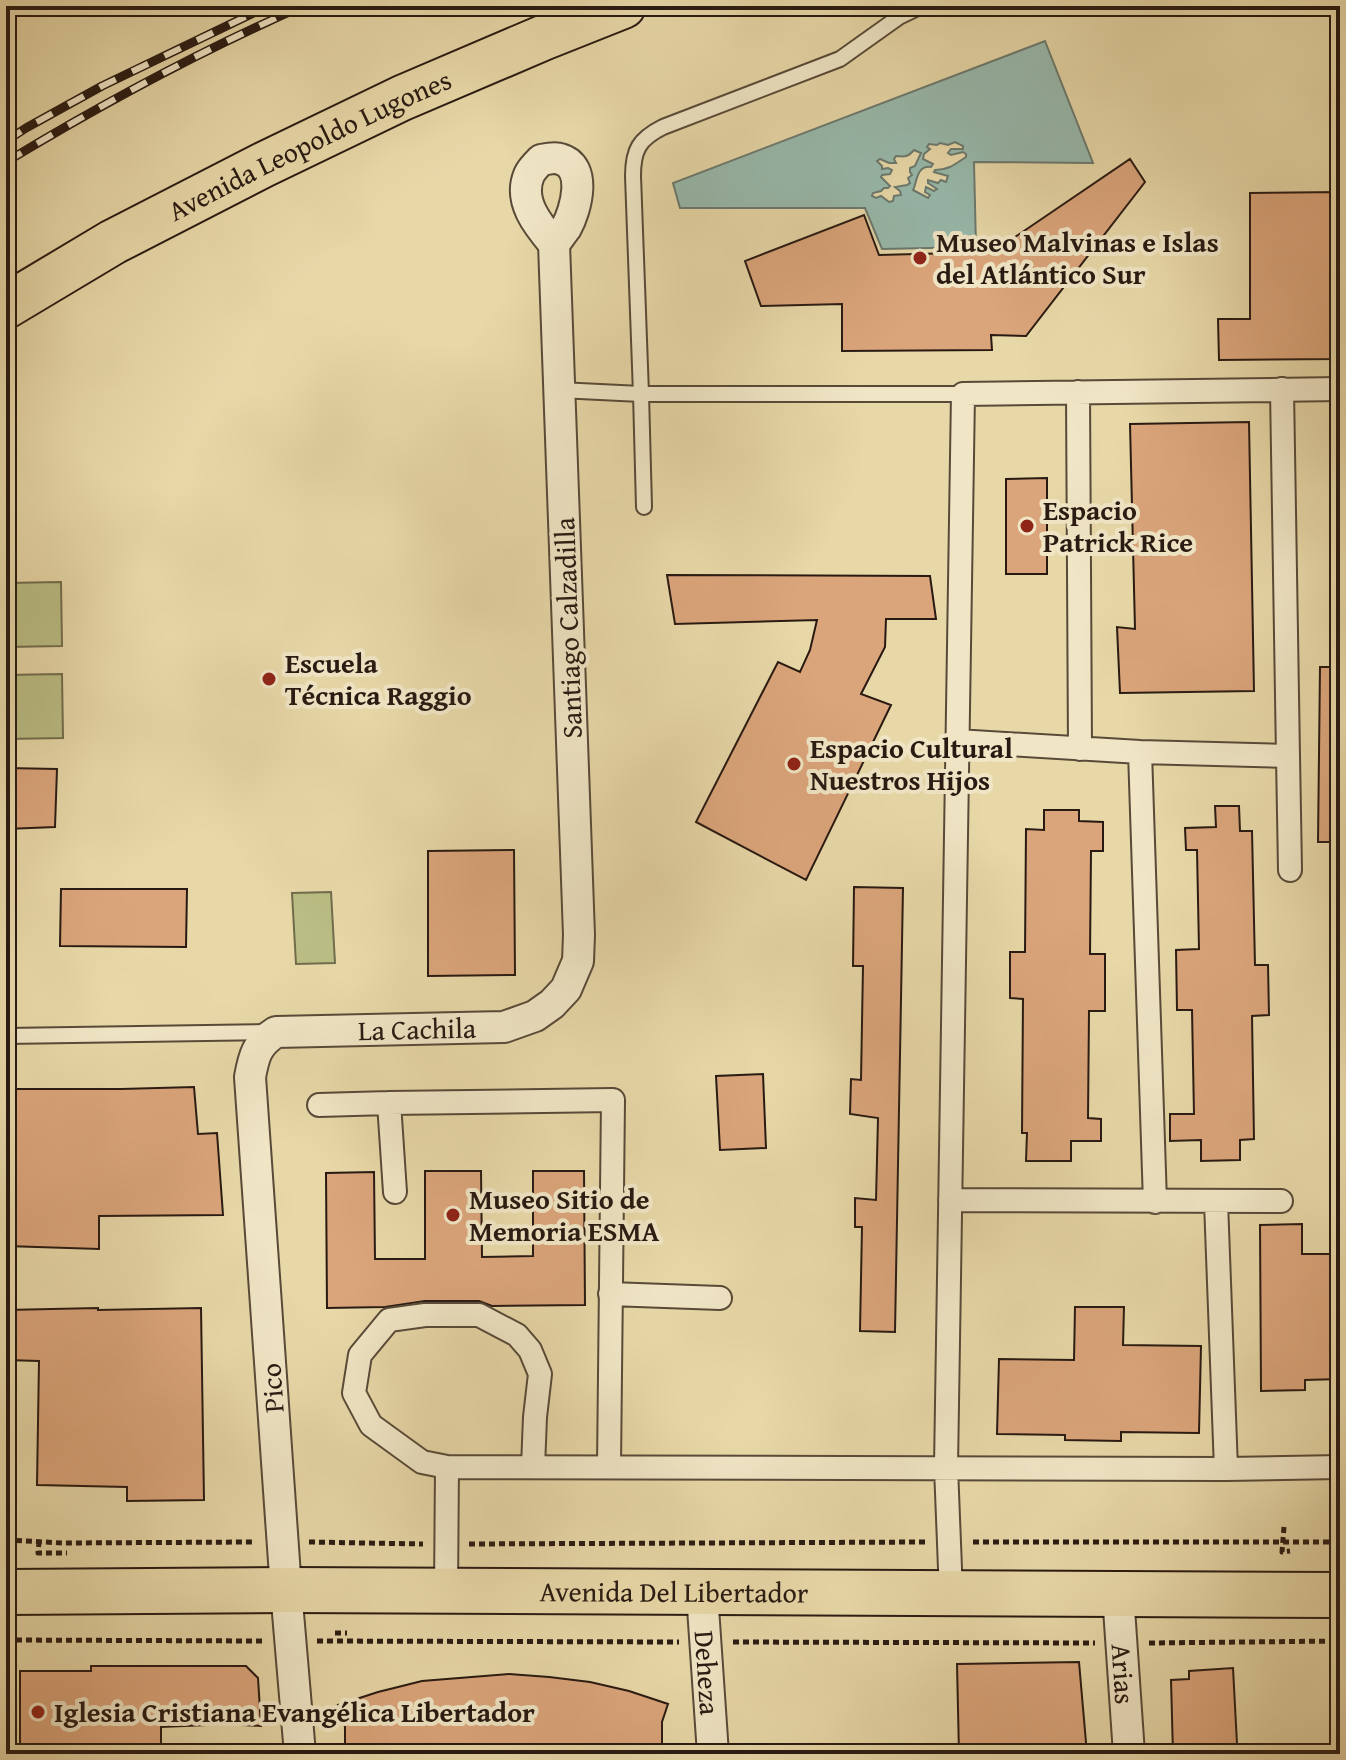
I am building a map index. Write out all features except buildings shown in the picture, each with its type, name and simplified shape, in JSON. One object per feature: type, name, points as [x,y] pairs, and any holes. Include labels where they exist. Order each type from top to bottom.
[{"type":"main road","name":"Avenida Leopoldo Lugones","points":[[6,306],[113,242],[388,104],[623,6]]},
{"type":"main road","name":"Avenida Del Libertador","points":[[6,1592],[286,1590],[1340,1595]]},
{"type":"street","name":"Santiago Calzadilla","points":[[552,1004],[566,989],[578,961],[579,935],[554,244]]},
{"type":"street","points":[[1282,389],[1290,870]]},
{"type":"street","points":[[951,1594],[946,1467],[963,394],[1340,389]]},
{"type":"street","points":[[1078,392],[1080,749]]},
{"type":"street","points":[[957,741],[1140,752],[1288,756]]},
{"type":"street","points":[[1140,752],[1155,1202]]},
{"type":"street","name":"La Cachila","points":[[276,1032],[504,1027],[535,1016],[552,1004]]},
{"type":"street","name":"Pico","points":[[276,1032],[264,1040],[253,1057],[250,1077],[300,1754]]},
{"type":"street","points":[[319,1105],[613,1100],[609,1466]]},
{"type":"street","points":[[389,1103],[395,1192]]},
{"type":"street","points":[[950,1200],[1281,1201]]},
{"type":"street","points":[[1216,1202],[1226,1469]]},
{"type":"street","points":[[610,1294],[720,1298]]},
{"type":"street","points":[[533,1467],[540,1374],[530,1350],[517,1335],[479,1315],[425,1315],[389,1320],[360,1355],[354,1393],[371,1425],[422,1462],[447,1467],[1226,1469],[1340,1467]]},
{"type":"street","points":[[446,1591],[447,1467]]},
{"type":"street","name":"Deheza","points":[[702,1593],[713,1754]]},
{"type":"street","name":"Arias","points":[[1118,1594],[1129,1754]]},
{"type":"lane","points":[[644,507],[633,176],[633,160],[638,146],[649,134],[663,127],[840,59],[899,17],[922,6]]},
{"type":"lane","points":[[559,390],[641,394],[963,394]]},
{"type":"lane","points":[[6,1036],[276,1032]]},
{"type":"path","points":[[1284,1527],[1282,1552],[1290,1551]]},
{"type":"path","points":[[6,1540],[63,1543],[282,1541],[446,1544],[1340,1542]]},
{"type":"path","points":[[39,1541],[38,1553],[67,1553]]},
{"type":"path","points":[[335,1633],[347,1633]]},
{"type":"path","points":[[6,1640],[1340,1641]]},
{"type":"green space","points":[[61,582],[62,646],[6,647],[6,583]]},
{"type":"green space","points":[[62,674],[63,738],[6,739],[6,675]]},
{"type":"green space","points":[[331,892],[335,963],[296,964],[292,893]]},
{"type":"shaded area","points":[[1045,41],[1093,163],[974,162],[976,247],[882,249],[865,208],[680,208],[673,183]],"holes":[[[955,142],[963,149],[951,149],[948,153],[963,152],[966,157],[948,168],[935,170],[948,176],[946,182],[928,180],[937,189],[934,191],[926,187],[925,192],[930,195],[928,198],[913,190],[922,169],[933,164],[923,159],[930,149],[927,147],[929,144],[948,145]],[[914,150],[921,153],[915,166],[910,168],[910,183],[895,187],[901,195],[894,196],[893,201],[889,202],[881,196],[872,196],[890,186],[881,177],[892,170],[882,169],[877,161],[896,163],[896,156],[906,156]]]},
{"type":"railway","points":[[6,141],[102,86],[268,6]]},
{"type":"railway","points":[[6,162],[152,79],[303,6]]},
{"type":"place","name":"Museo Malvinas e Islas del Atlántico Sur","points":[[920,258]]},
{"type":"place","name":"Espacio Patrick Rice","points":[[1027,526]]},
{"type":"place","name":"Escuela Técnica Raggio","points":[[269,679]]},
{"type":"place","name":"Espacio Cultural Nuestros Hijos","points":[[794,764]]},
{"type":"place","name":"Museo Sitio de Memoria ESMA","points":[[453,1215]]},
{"type":"place","name":"Iglesia Cristiana Evangélica Libertador","points":[[38,1712]]}]
